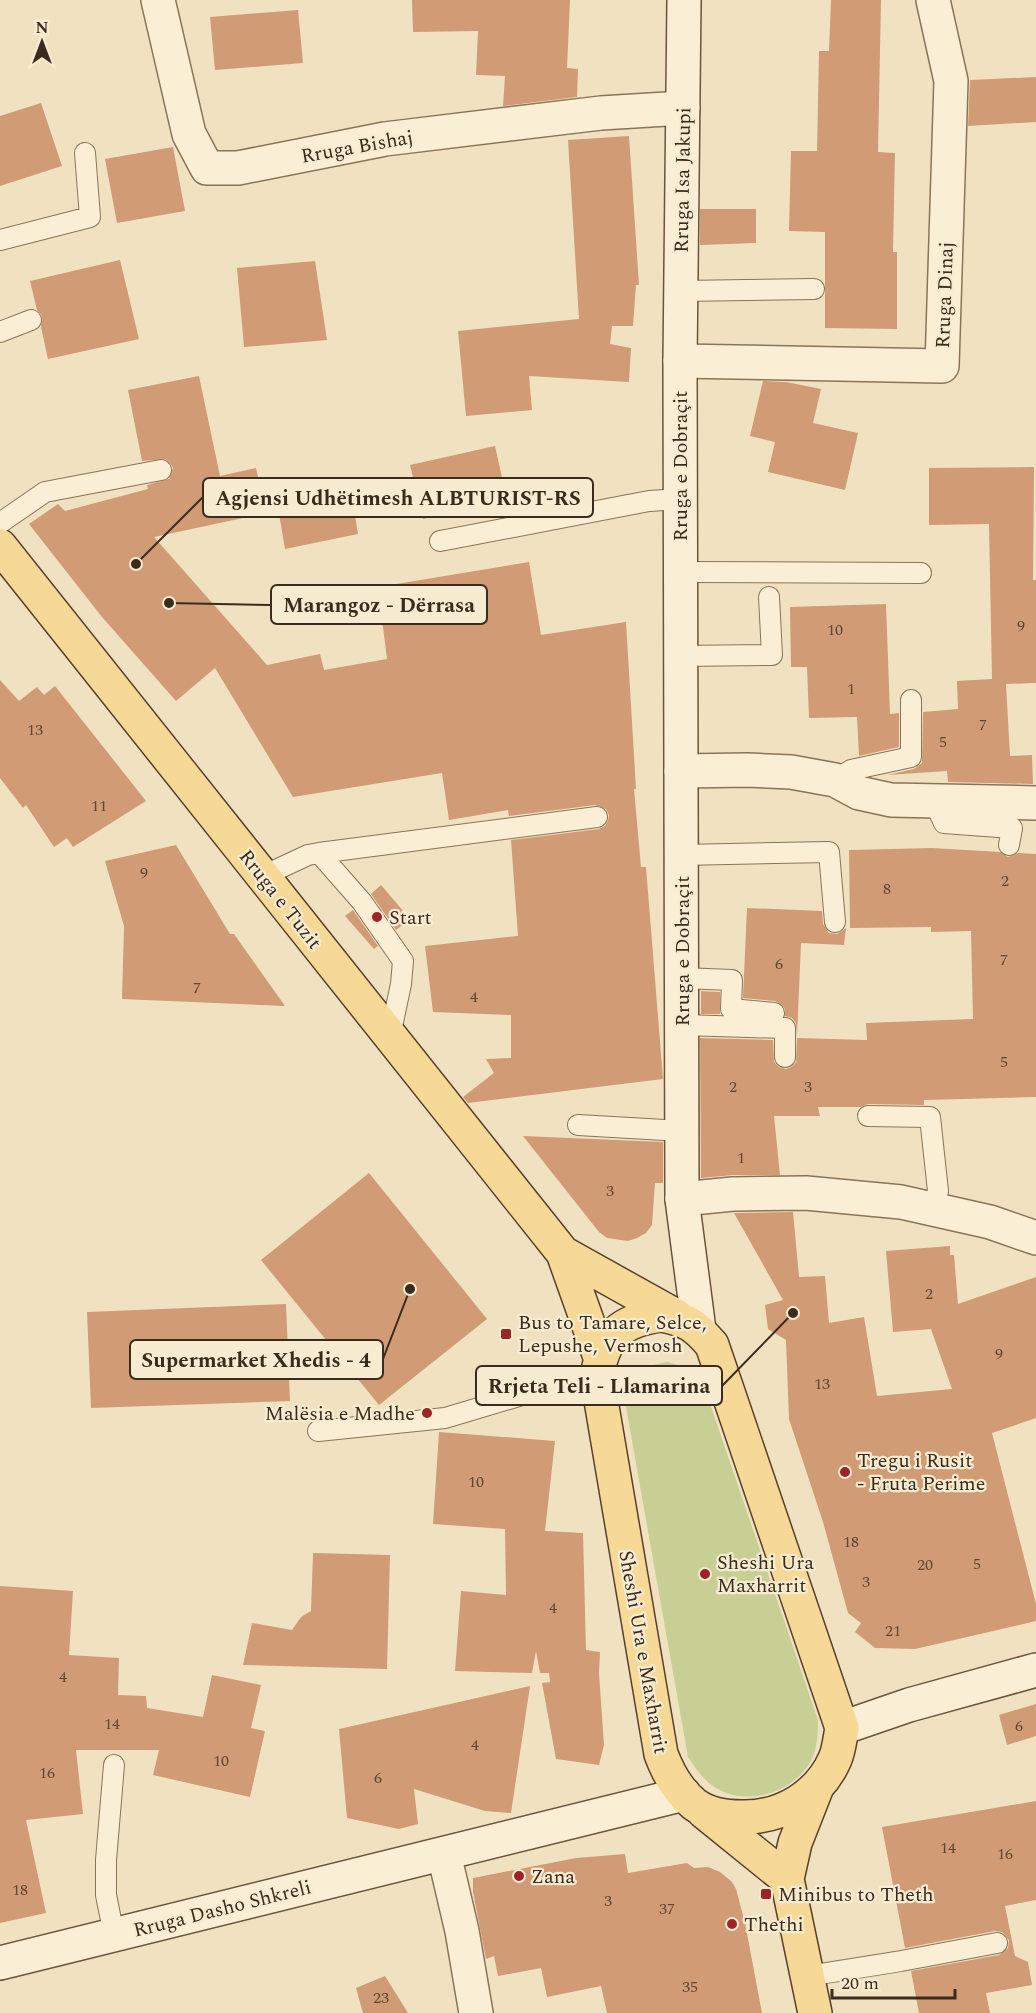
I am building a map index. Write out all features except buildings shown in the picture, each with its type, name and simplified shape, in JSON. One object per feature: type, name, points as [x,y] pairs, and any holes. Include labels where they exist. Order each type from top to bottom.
[{"type":"main road","name":"Rruga e Tuzit","points":[[0,546],[563,1253]]},
{"type":"main road","points":[[563,1253],[690,1324],[712,1345],[842,1728],[835,1760],[817,1787],[795,1843],[787,1879],[815,2013]]},
{"type":"main road","name":"Sheshi Ura e Maxharrit","points":[[563,1253],[599,1370],[661,1754],[669,1775],[690,1800],[787,1879]]},
{"type":"main road","points":[[599,1370],[609,1339],[624,1326],[642,1317],[662,1315],[690,1324]]},
{"type":"main road","points":[[690,1800],[727,1817],[760,1818],[791,1808],[817,1787]]},
{"type":"street","name":"Rruga Bishaj","points":[[158,0],[189,134],[207,168],[238,168],[396,138],[601,113],[683,108]]},
{"type":"street","name":"Rruga Isa Jakupi","points":[[680,361],[684,0]]},
{"type":"street","name":"Rruga Dinaj","points":[[680,361],[942,366],[951,81],[933,0]]},
{"type":"street","name":"Rruga e Dobraçit","points":[[680,361],[682,1199],[690,1324]]},
{"type":"street","points":[[681,771],[791,772],[835,780],[859,793],[891,800],[1036,803]]},
{"type":"street","points":[[682,1199],[733,1194],[806,1193],[901,1202],[990,1222],[1036,1238]]},
{"type":"street","points":[[842,1728],[909,1705],[1036,1670]]},
{"type":"street","name":"Rruga Dasho Shkreli","points":[[0,1963],[444,1854],[690,1800]]},
{"type":"street","points":[[444,1854],[462,1931],[476,2013]]},
{"type":"lane","points":[[0,240],[90,217],[85,153]]},
{"type":"lane","points":[[681,291],[814,289]]},
{"type":"lane","points":[[0,332],[31,320]]},
{"type":"lane","points":[[0,523],[45,492],[160,470]]},
{"type":"lane","points":[[440,541],[649,501],[680,499]]},
{"type":"lane","points":[[680,572],[921,573]]},
{"type":"lane","points":[[681,656],[772,655],[769,597]]},
{"type":"lane","points":[[835,780],[850,770],[911,757],[911,700]]},
{"type":"lane","points":[[934,801],[944,823],[1012,828],[1009,845]]},
{"type":"lane","points":[[263,876],[308,855],[597,817]]},
{"type":"lane","points":[[681,855],[829,852],[835,922]]},
{"type":"lane","points":[[320,853],[362,902],[403,961],[401,984],[390,1036]]},
{"type":"lane","points":[[682,978],[732,980],[731,1009],[774,1014]]},
{"type":"lane","points":[[682,1025],[785,1028],[785,1057]]},
{"type":"lane","points":[[868,1116],[930,1117],[938,1191],[933,1209]]},
{"type":"lane","points":[[578,1125],[682,1131]]},
{"type":"lane","points":[[318,1431],[445,1418],[599,1370]]},
{"type":"lane","points":[[114,1765],[106,1860],[106,1895],[114,1935]]},
{"type":"lane","points":[[807,1976],[997,1943]]},
{"type":"green space","points":[[668,1362],[679,1365],[703,1383],[818,1720],[817,1741],[811,1761],[793,1781],[768,1794],[741,1796],[728,1794],[708,1782],[688,1757],[626,1407],[629,1389],[637,1375],[650,1366]]},
{"type":"place","name":"Agjensi Udhëtimesh ALBTURIST-RS","points":[[136,564]]},
{"type":"place","name":"Marangoz - Dërrasa","points":[[169,603]]},
{"type":"place","name":"Start","points":[[377,917]]},
{"type":"place","name":"Supermarket Xhedis - 4","points":[[410,1289]]},
{"type":"place","name":"Rrjeta Teli - Llamarina","points":[[793,1313]]},
{"type":"place","name":"Bus to Tamare, Selce, Lepushe, Vermosh","points":[[506,1334]]},
{"type":"place","name":"Malësia e Madhe","points":[[427,1413]]},
{"type":"place","name":"Tregu i Rusit - Fruta Perime","points":[[845,1472]]},
{"type":"place","name":"Sheshi Ura Maxharrit","points":[[705,1574]]},
{"type":"place","name":"Zana","points":[[519,1876]]},
{"type":"place","name":"Minibus to Theth","points":[[766,1894]]},
{"type":"place","name":"Thethi","points":[[732,1924]]}]
